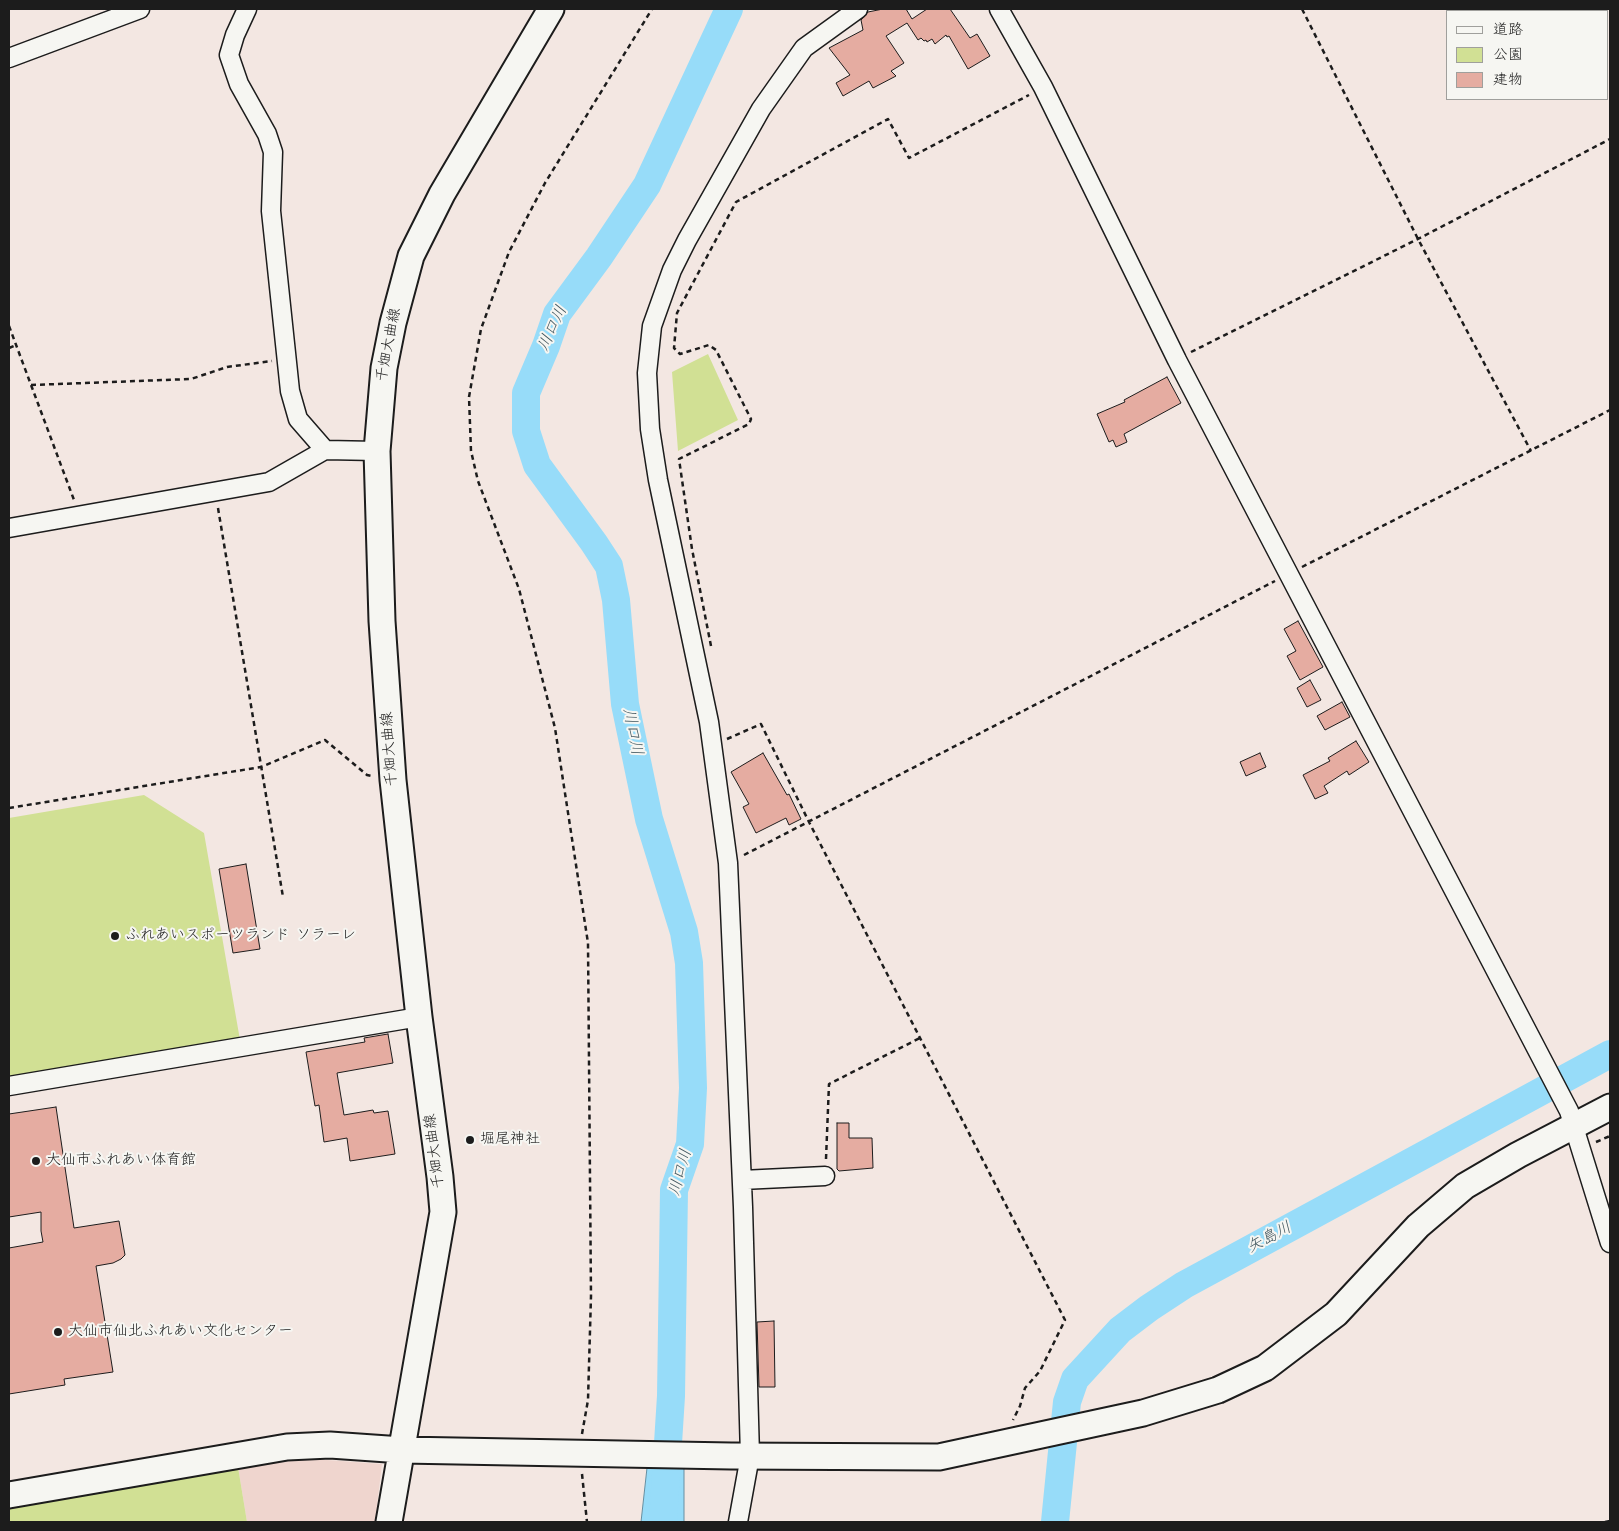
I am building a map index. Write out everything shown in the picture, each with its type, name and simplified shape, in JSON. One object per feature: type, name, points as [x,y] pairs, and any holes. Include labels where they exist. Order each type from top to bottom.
[{"type":"street","points":[[9,58],[140,9]]},
{"type":"street","points":[[247,9],[235,35],[229,55],[239,84],[267,134],[273,152],[271,211],[290,391],[298,419],[325,450]]},
{"type":"street","name":"千畑大曲線","points":[[389,1522],[443,1212],[393,780],[382,622],[377,451],[384,368],[392,323],[411,256],[442,194],[551,9]]},
{"type":"street","points":[[738,1522],[741,1456],[742,1180],[728,863],[709,722],[658,480],[650,429],[647,373],[652,326],[672,270],[761,110],[804,48],[858,9]]},
{"type":"street","points":[[999,9],[1043,87],[1177,360],[1538,1049],[1572,1119],[1610,1244]]},
{"type":"street","points":[[9,528],[269,482],[325,450],[377,451]]},
{"type":"street","points":[[9,1086],[419,1017]]},
{"type":"street","points":[[9,1494],[287,1447],[330,1445],[402,1450],[741,1456],[939,1457],[1143,1413],[1218,1390],[1265,1368],[1336,1314],[1418,1226],[1465,1186],[1518,1155],[1572,1119],[1610,1108]]},
{"type":"street","points":[[742,1180],[825,1176]]},
{"type":"path","points":[[587,1522],[585,1453],[591,1296],[588,943],[556,728],[519,589],[478,481],[471,451],[469,397],[481,329],[508,252],[545,183],[652,9]]},
{"type":"path","points":[[1302,9],[1418,239],[1531,451]]},
{"type":"path","points":[[713,653],[692,549],[679,459],[749,424],[751,419],[716,350],[710,345],[680,354],[674,348],[676,313],[736,202],[888,119],[909,158],[1043,87]]},
{"type":"path","points":[[1177,360],[1418,239],[1610,139]]},
{"type":"path","points":[[9,326],[80,516]]},
{"type":"path","points":[[9,348],[16,345]]},
{"type":"path","points":[[31,385],[191,379],[228,367],[287,360]]},
{"type":"path","points":[[728,863],[1610,410]]},
{"type":"path","points":[[216,492],[283,897]]},
{"type":"path","points":[[711,742],[730,739],[761,724],[809,822],[1065,1320],[1040,1371],[1025,1388],[1007,1442]]},
{"type":"path","points":[[728,730],[730,739]]},
{"type":"path","points":[[9,808],[261,767],[326,740],[367,775],[393,780]]},
{"type":"path","points":[[825,1176],[829,1084],[920,1038]]},
{"type":"path","points":[[1605,1522],[1610,1521]]},
{"type":"shaded area","points":[[285,1457],[382,1464],[375,1522],[247,1522],[238,1467]]},
{"type":"green space","points":[[708,354],[738,420],[678,451],[672,372]]},
{"type":"green space","name":"ふれあいスポーツランド ソラーレ","points":[[144,795],[204,833],[240,1040],[9,1079],[9,818]]},
{"type":"green space","points":[[238,1467],[247,1522],[9,1522],[9,1504]]},
{"type":"water","points":[[647,1468],[684,1468],[684,1522],[641,1522]]},
{"type":"building","points":[[883,9],[906,9],[912,19],[927,9],[950,9],[970,38],[977,34],[990,56],[968,69],[949,36],[947,37],[946,35],[935,44],[932,39],[927,42],[921,38],[918,40],[907,23],[886,36],[904,63],[891,71],[896,76],[873,88],[869,81],[843,96],[836,83],[850,75],[829,48],[863,30],[861,20],[868,12]]},
{"type":"building","points":[[1167,377],[1181,403],[1124,434],[1127,442],[1116,447],[1113,440],[1109,442],[1097,414],[1125,402],[1124,400]]},
{"type":"building","points":[[1298,621],[1323,667],[1300,680],[1287,656],[1296,651],[1284,629]]},
{"type":"building","points":[[1310,680],[1321,700],[1307,707],[1297,688]]},
{"type":"building","points":[[1342,702],[1350,717],[1325,730],[1317,716]]},
{"type":"building","points":[[1356,741],[1369,762],[1349,775],[1347,771],[1324,786],[1328,793],[1315,799],[1303,775],[1330,761],[1328,758]]},
{"type":"building","points":[[763,753],[787,795],[789,794],[801,819],[789,825],[786,818],[756,833],[743,807],[749,804],[731,772]]},
{"type":"building","points":[[1260,753],[1266,767],[1246,776],[1240,762]]},
{"type":"building","points":[[246,864],[260,949],[233,953],[219,869]]},
{"type":"building","points":[[388,1034],[393,1063],[337,1073],[344,1115],[373,1110],[374,1113],[388,1111],[395,1154],[350,1161],[347,1138],[324,1142],[319,1105],[315,1106],[306,1052],[365,1042],[364,1038]]},
{"type":"building","name":"大仙市仙北ふれあい文化センター","points":[[56,1107],[74,1228],[119,1221],[125,1255],[113,1263],[96,1266],[113,1372],[64,1379],[65,1385],[9,1394],[9,1248],[43,1242],[41,1212],[9,1217],[9,1114]]},
{"type":"building","points":[[837,1123],[849,1123],[849,1138],[872,1138],[873,1168],[839,1171],[837,1169]]},
{"type":"building","points":[[774,1321],[775,1387],[759,1387],[757,1322]]},
{"type":"waterway","name":"川口川","points":[[663,1522],[671,1396],[674,1190],[690,1144],[693,1088],[689,963],[684,932],[649,819],[625,704],[616,600],[609,566],[537,465],[526,431],[526,393],[557,314],[599,257],[647,185],[729,9]]},
{"type":"waterway","name":"矢島川","points":[[1055,1522],[1067,1402],[1075,1379],[1120,1330],[1184,1285],[1610,1054]]},
{"type":"place","name":"ふれあいスポーツランド ソラーレ","points":[[115,936]]},
{"type":"place","name":"堀尾神社","points":[[470,1140]]},
{"type":"place","name":"大仙市ふれあい体育館","points":[[36,1161]]},
{"type":"place","name":"大仙市仙北ふれあい文化センター","points":[[58,1332]]}]
